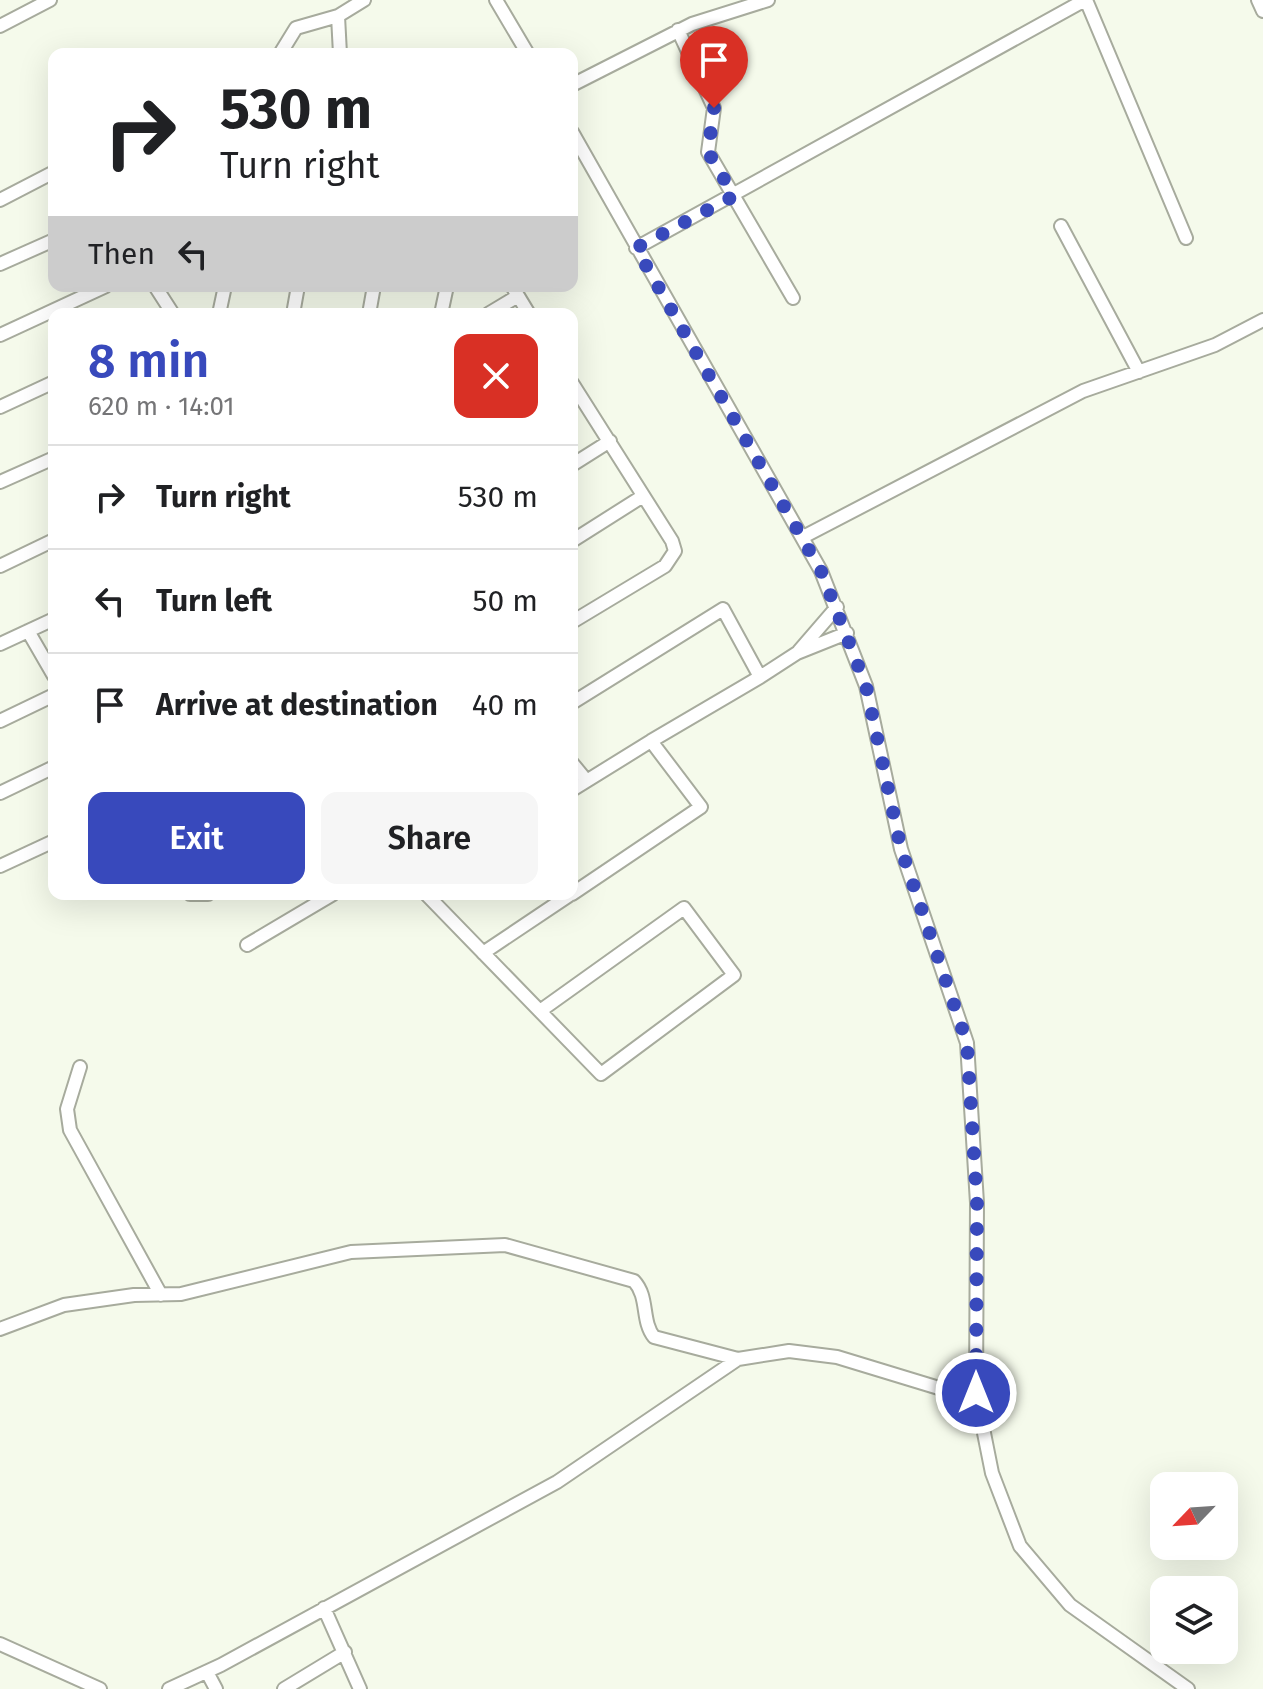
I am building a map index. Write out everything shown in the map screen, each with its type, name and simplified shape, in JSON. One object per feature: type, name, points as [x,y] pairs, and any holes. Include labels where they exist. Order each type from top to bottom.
[{"type":"street","points":[[0,26],[50,0]]},
{"type":"street","points":[[284,48],[296,28],[338,16],[364,0]]},
{"type":"street","points":[[496,0],[524,48]]},
{"type":"street","points":[[578,82],[678,30],[768,0]]},
{"type":"street","points":[[636,248],[1085,0],[1186,238]]},
{"type":"street","points":[[1258,0],[1263,11]]},
{"type":"street","points":[[338,16],[340,48]]},
{"type":"street","points":[[678,30],[714,108],[708,152],[793,298]]},
{"type":"street","points":[[578,143],[803,537],[837,607],[866,686],[901,849],[967,1043],[977,1203],[976,1393],[992,1473],[1020,1546],[1070,1605],[1188,1689]]},
{"type":"street","points":[[0,200],[48,175]]},
{"type":"street","points":[[1061,226],[1139,372]]},
{"type":"street","points":[[0,264],[48,243]]},
{"type":"street","points":[[58,308],[93,292]]},
{"type":"street","points":[[495,308],[514,292]]},
{"type":"street","points":[[0,335],[48,313]]},
{"type":"street","points":[[803,537],[1083,391],[1215,345],[1263,320]]},
{"type":"street","points":[[0,407],[48,385]]},
{"type":"street","points":[[578,394],[672,541],[675,551],[671,559],[578,618]]},
{"type":"street","points":[[578,461],[610,441]]},
{"type":"street","points":[[0,482],[48,461]]},
{"type":"street","points":[[578,537],[643,496]]},
{"type":"street","points":[[0,566],[48,543]]},
{"type":"street","points":[[797,653],[837,607]]},
{"type":"street","points":[[578,699],[723,609],[760,677]]},
{"type":"street","points":[[0,644],[48,622]]},
{"type":"street","points":[[28,631],[48,666]]},
{"type":"street","points":[[578,786],[797,653],[847,633]]},
{"type":"street","points":[[0,721],[48,698]]},
{"type":"street","points":[[578,890],[701,807],[651,741]]},
{"type":"street","points":[[0,793],[48,770]]},
{"type":"street","points":[[578,770],[586,780]]},
{"type":"street","points":[[0,866],[48,844]]},
{"type":"street","points":[[308,900],[312,906]]},
{"type":"street","points":[[247,945],[322,900]]},
{"type":"street","points":[[432,900],[601,1074],[734,975],[684,908],[540,1011]]},
{"type":"street","points":[[483,953],[563,900]]},
{"type":"street","points":[[80,1067],[67,1109],[70,1130],[161,1295]]},
{"type":"street","points":[[0,1329],[64,1305],[208,1289],[294,1263],[351,1252],[505,1245],[634,1281],[643,1297],[648,1330],[654,1337],[738,1359],[789,1351],[837,1357],[952,1392],[976,1393]]},
{"type":"street","points":[[169,1689],[207,1672],[557,1482],[738,1359]]},
{"type":"street","points":[[324,1608],[360,1689]]},
{"type":"street","points":[[0,1645],[100,1689]]},
{"type":"street","points":[[284,1689],[345,1652]]},
{"type":"street","points":[[207,1672],[216,1689]]},
{"type":"route","points":[[714,108],[708,152],[734,196],[636,248],[821,571],[866,686],[901,849],[967,1043],[977,1203],[976,1393]]}]
